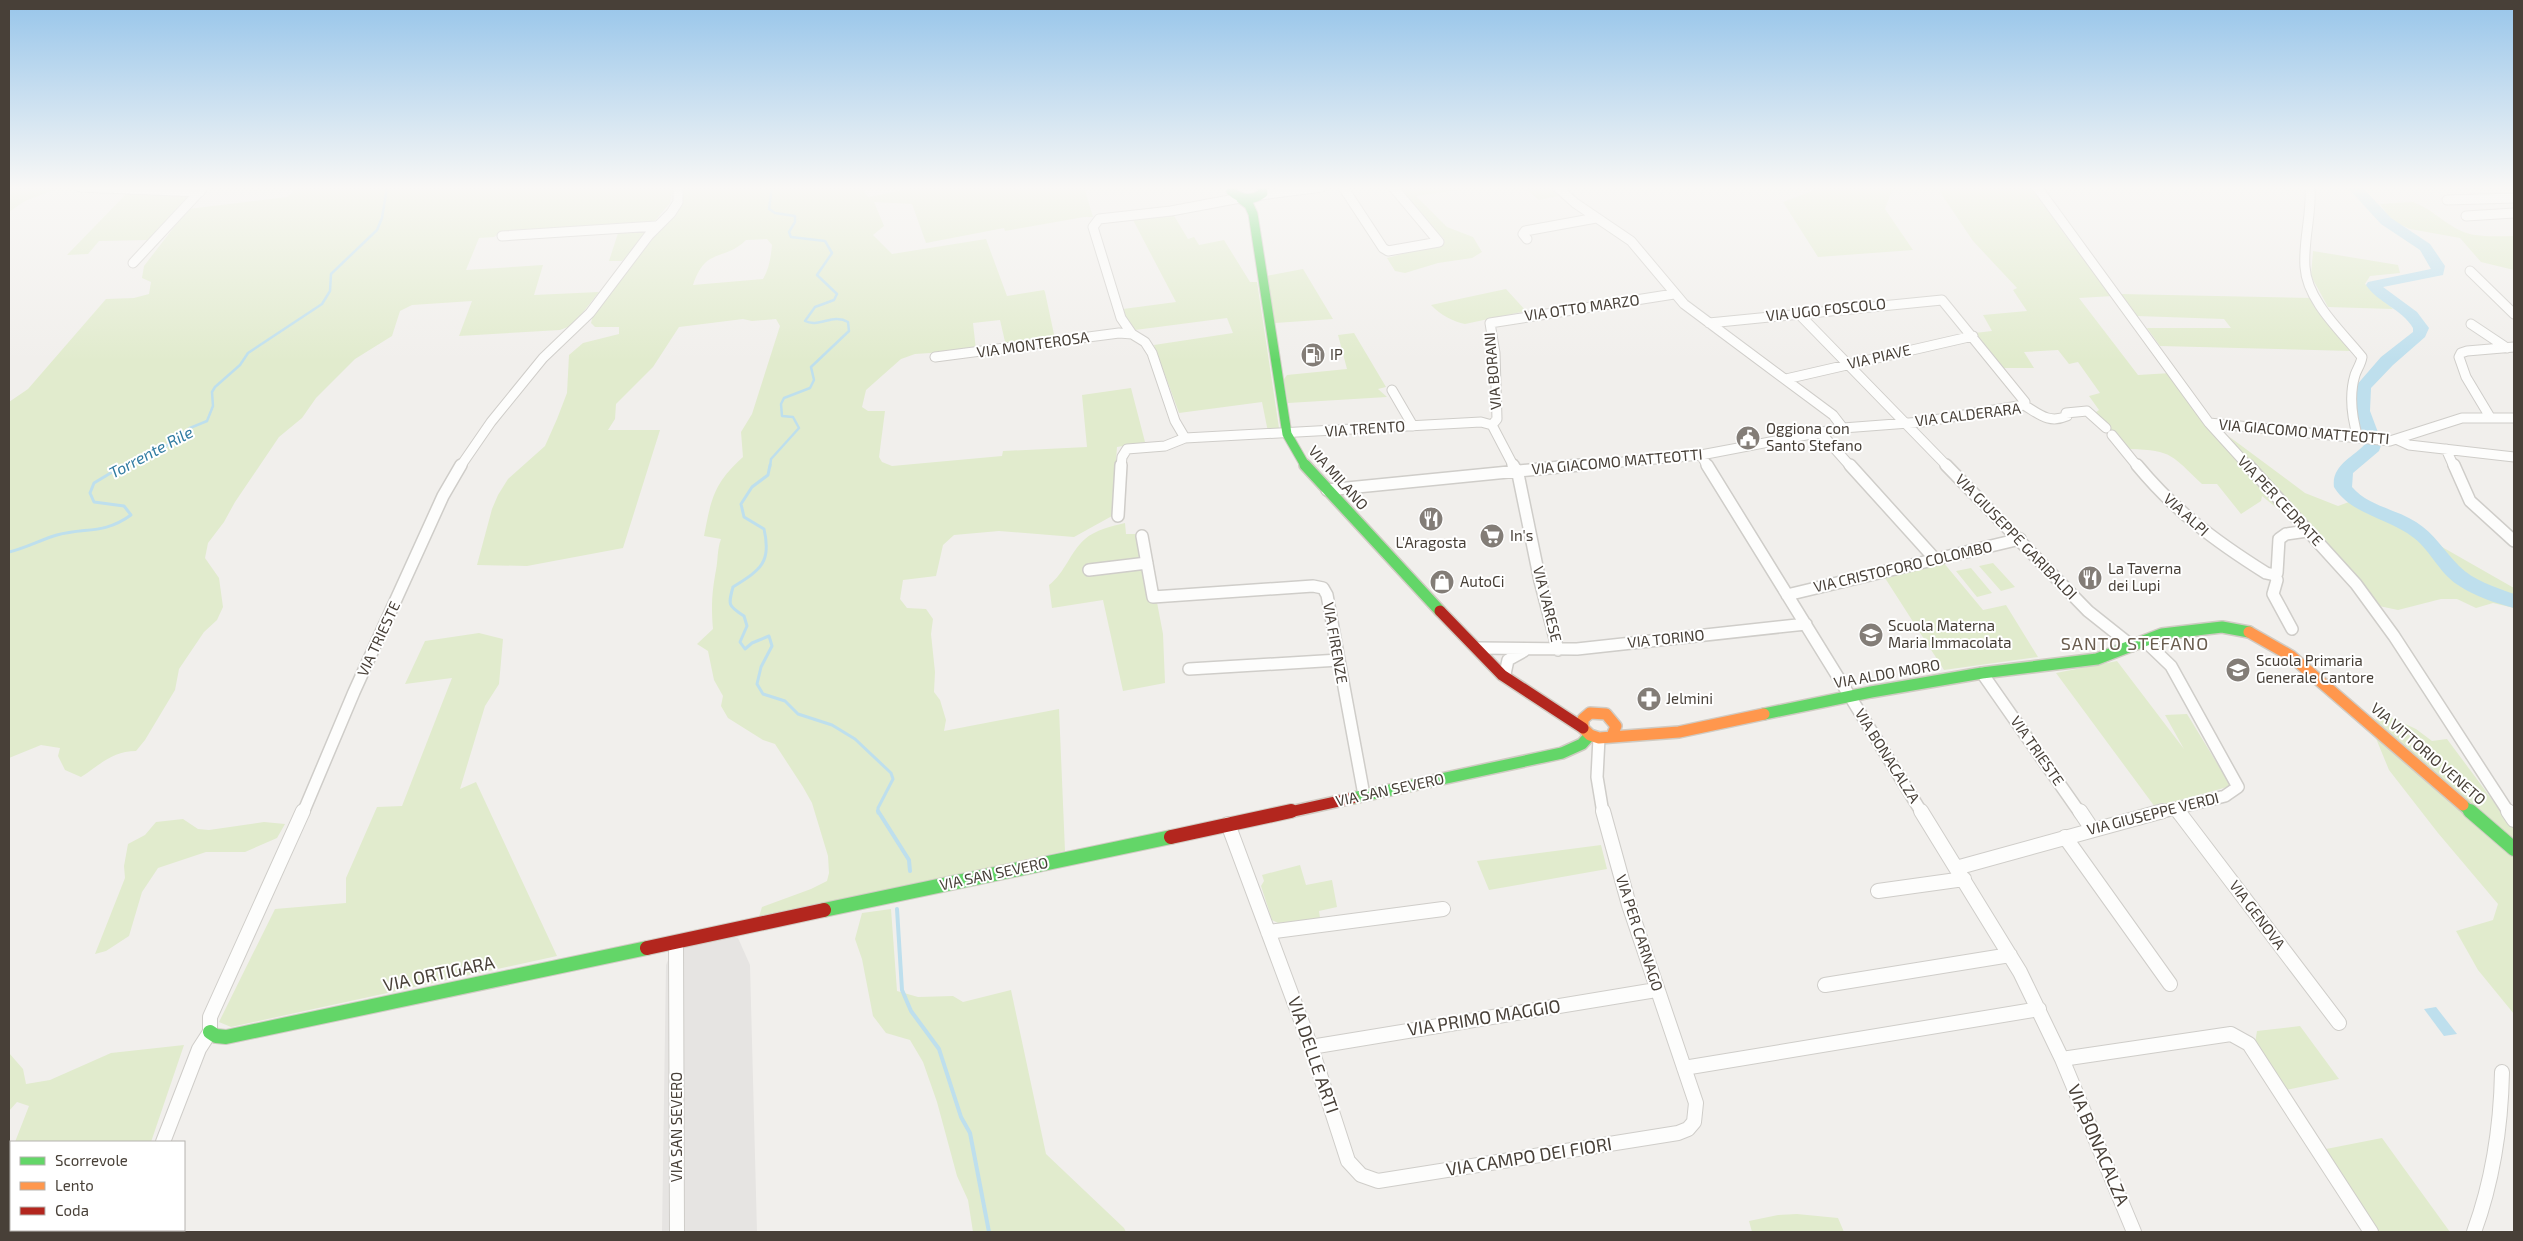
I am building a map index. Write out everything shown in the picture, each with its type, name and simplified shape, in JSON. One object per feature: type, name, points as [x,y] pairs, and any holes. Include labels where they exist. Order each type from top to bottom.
[{"type":"street","points":[[133,263],[150,245]]},
{"type":"street","name":"VIA TRIESTE","points":[[164,1141],[199,1049],[210,1032],[210,1017],[282,864],[354,692],[443,496],[466,457],[491,422],[543,358],[590,314],[642,245]]},
{"type":"street","points":[[1099,245],[1121,318],[1132,334],[1145,342],[1152,353],[1175,421],[1181,435],[1185,438]]},
{"type":"street","name":"VIA MILANO","points":[[1258,245],[1287,434],[1294,451],[1327,490],[1495,669],[1596,734]]},
{"type":"street","points":[[1381,245],[1388,251],[1422,245]]},
{"type":"street","points":[[1634,245],[1674,294],[1709,323],[1833,415],[1843,428]]},
{"type":"street","name":"VIA PER CEDRATE","points":[[2077,245],[2210,423],[2356,584],[2394,636],[2514,820]]},
{"type":"street","points":[[2308,245],[2305,273],[2325,311],[2362,357],[2362,364],[2355,373],[2351,398],[2362,439]]},
{"type":"street","points":[[2470,271],[2514,314]]},
{"type":"street","name":"VIA OTTO MARZO","points":[[1490,323],[1674,294]]},
{"type":"street","name":"VIA UGO FOSCOLO","points":[[1709,323],[1942,300],[1973,336]]},
{"type":"street","name":"VIA GIUSEPPE GARIBALDI","points":[[1798,313],[2096,619],[2132,646]]},
{"type":"street","name":"VIA BORANI","points":[[1490,323],[1495,353],[1497,419],[1492,425],[1516,471]]},
{"type":"street","points":[[2471,324],[2511,347]]},
{"type":"street","name":"VIA MONTEROSA","points":[[934,357],[1119,333],[1132,334]]},
{"type":"street","points":[[1973,336],[2025,402],[2024,405]]},
{"type":"street","name":"VIA PIAVE","points":[[1786,379],[1973,336]]},
{"type":"street","points":[[2490,417],[2466,377],[2459,358],[2461,353],[2467,351],[2511,347]]},
{"type":"street","name":"VIA TRENTO","points":[[1392,390],[1413,426]]},
{"type":"street","name":"VIA CALDERARA","points":[[1904,423],[1932,421],[2024,405],[2046,420],[2063,418],[2067,416],[2066,413],[2087,411],[2109,431]]},
{"type":"street","name":"VIA GIACOMO MATTEOTTI","points":[[2210,423],[2383,441],[2398,440],[2451,420],[2490,417],[2514,418]]},
{"type":"street","name":"VIA TRENTO","points":[[1287,434],[1481,422],[1492,425]]},
{"type":"street","name":"VIA GIACOMO MATTEOTTI","points":[[1327,490],[1516,471],[1701,456],[1843,428],[1904,423]]},
{"type":"street","name":"VIA ALPI","points":[[2109,431],[2172,505],[2186,518],[2216,542],[2266,573],[2274,575]]},
{"type":"street","points":[[1820,432],[1935,559]]},
{"type":"street","points":[[1118,516],[1122,457],[1127,450],[1178,443],[1185,438],[1287,434]]},
{"type":"street","points":[[2398,440],[2409,445],[2514,457]]},
{"type":"street","points":[[2446,450],[2470,501],[2514,541]]},
{"type":"street","name":"VIA BONACALZA","points":[[1701,456],[2010,955],[2062,1059],[2134,1232]]},
{"type":"street","name":"VIA VARESE","points":[[1516,471],[1536,565],[1558,650]]},
{"type":"street","points":[[2292,629],[2273,594],[2277,580],[2274,575],[2277,573],[2281,536],[2308,531]]},
{"type":"street","points":[[1089,570],[1147,563],[1142,536]]},
{"type":"street","name":"VIA CRISTOFORO COLOMBO","points":[[1787,594],[2020,539]]},
{"type":"street","name":"VIA FIRENZE","points":[[1147,563],[1153,597],[1313,586],[1323,588],[1327,595],[1364,795]]},
{"type":"street","name":"VIA TORINO","points":[[1473,645],[1526,650],[1558,650],[1806,624]]},
{"type":"street","name":"VIA VITTORIO VENETO","points":[[2132,646],[2162,634],[2222,627],[2247,631],[2270,642],[2291,656],[2514,848]]},
{"type":"street","name":"VIA GIUSEPPE VERDI","points":[[1878,891],[1960,874],[2066,837],[2225,796],[2238,788],[2235,778],[2171,666],[2145,641]]},
{"type":"street","name":"VIA MILANO","points":[[1473,645],[1516,684]]},
{"type":"street","name":"VIA ALDO MORO","points":[[1596,734],[1679,732],[1736,718],[1850,696],[1982,673],[2097,659],[2132,646]]},
{"type":"street","points":[[1505,674],[1508,660],[1526,650]]},
{"type":"street","points":[[1189,669],[1338,660]]},
{"type":"street","name":"VIA TRIESTE","points":[[1982,673],[2092,829]]},
{"type":"street","name":"VIA MILANO","points":[[1536,697],[1590,713],[1605,714],[1613,720]]},
{"type":"street","points":[[1590,713],[1583,720],[1596,734],[1615,731],[1613,720]]},
{"type":"street","name":"VIA ALDO MORO","points":[[1613,720],[1630,724],[1646,724],[1736,718]]},
{"type":"street","name":"VIA SAN SEVERO","points":[[676,1232],[676,943],[1562,753],[1582,744],[1596,734]]},
{"type":"street","name":"VIA PER CARNAGO","points":[[1596,734],[1595,765],[1603,807],[1620,874],[1656,990],[1696,1103],[1698,1114],[1696,1124]]},
{"type":"street","name":"VIA GENOVA","points":[[2176,808],[2339,1023]]},
{"type":"street","name":"VIA DELLE ARTI","points":[[1228,824],[1311,1047],[1348,1161],[1361,1175]]},
{"type":"street","name":"VIA GIUSEPPE VERDI","points":[[2066,837],[2170,984]]},
{"type":"street","points":[[1268,932],[1443,909]]},
{"type":"street","name":"VIA ORTIGARA","points":[[210,1032],[216,1036],[226,1037],[676,943]]},
{"type":"street","points":[[1825,985],[2010,955]]},
{"type":"street","name":"VIA PRIMO MAGGIO","points":[[1311,1047],[1656,990]]},
{"type":"street","points":[[1684,1068],[2038,1009]]},
{"type":"street","points":[[2062,1059],[2231,1034],[2245,1040],[2372,1232]]},
{"type":"street","points":[[2474,1232],[2486,1202],[2492,1174],[2502,1114],[2502,1072]]},
{"type":"street","name":"VIA CAMPO DEI FIORI","points":[[1361,1175],[1378,1181],[1678,1133],[1688,1130],[1696,1124]]},
{"type":"green space","points":[[77,245],[96,245],[88,254],[67,255]]},
{"type":"green space","points":[[160,245],[476,245],[466,270],[543,265],[534,295],[599,292],[573,325],[560,330],[459,336],[472,301],[412,305],[400,311],[392,336],[355,359],[316,398],[302,418],[279,437],[235,502],[224,522],[208,543],[205,558],[219,578],[223,607],[217,620],[204,632],[179,669],[175,690],[145,740],[136,751],[113,756],[81,777],[65,770],[58,756],[60,748],[41,745],[9,758],[9,402],[28,389],[106,299],[134,298],[149,294],[151,282],[142,278],[144,266]]},
{"type":"green space","points":[[614,245],[636,245],[622,261],[609,261]]},
{"type":"green space","points":[[648,245],[740,245],[710,259],[698,273],[693,285],[763,279],[767,271],[772,245],[883,245],[892,254],[949,245],[988,245],[1007,296],[1044,290],[1055,339],[1006,346],[1000,320],[973,323],[976,350],[915,354],[901,359],[866,390],[862,407],[868,411],[885,411],[879,457],[882,462],[892,466],[1002,456],[1003,451],[1087,447],[1082,395],[1131,388],[1145,442],[1117,447],[1112,516],[1074,537],[999,531],[954,535],[943,545],[936,576],[903,580],[900,599],[907,608],[926,609],[933,619],[931,634],[935,672],[934,692],[940,700],[946,720],[944,731],[1059,709],[1065,851],[759,917],[762,907],[827,881],[829,873],[828,856],[812,803],[803,787],[775,744],[763,740],[728,718],[721,706],[723,696],[714,680],[708,651],[697,644],[713,629],[713,592],[721,539],[704,536],[709,512],[715,492],[733,466],[743,457],[741,432],[752,414],[780,326],[776,319],[752,321],[743,319],[679,327],[653,367],[616,404],[615,419],[608,430],[660,430],[623,548],[527,566],[477,565],[492,509],[498,495],[508,479],[545,446],[557,419],[567,393],[569,355],[583,343],[619,334],[619,327],[595,327],[591,323],[593,315]]},
{"type":"green space","points":[[1146,245],[1227,245],[1250,282],[1257,282],[1279,428],[1268,432],[1262,402],[1179,413],[1154,345],[1233,333],[1227,318],[1135,330],[1125,318],[1123,309],[1176,302]]},
{"type":"green space","points":[[1436,245],[1478,245],[1482,252],[1472,258],[1438,263],[1405,273],[1395,271],[1387,258]]},
{"type":"green space","points":[[1810,245],[1910,245],[1913,250],[1818,257]]},
{"type":"green space","points":[[1977,245],[2073,245],[2113,296],[2079,298],[2138,375],[2171,373],[2294,522],[2262,496],[2261,501],[2241,514],[2217,484],[2202,484],[2171,456],[2155,451],[2130,449],[2093,414],[2099,410],[2089,396],[2100,393],[2078,362],[2069,364],[2058,350],[2024,352],[2034,368],[2004,368],[1975,333],[1992,331],[1983,315],[2027,311],[2013,290],[2017,288]]},
{"type":"green space","points":[[2466,245],[2514,245],[2514,270],[2481,262]]},
{"type":"green space","points":[[2313,251],[2398,265],[2400,273],[2370,276],[2365,284],[2393,309],[2328,307],[2311,276]]},
{"type":"green space","points":[[1303,269],[1333,319],[1275,323],[1266,276]]},
{"type":"green space","points":[[1506,289],[1526,311],[1465,324],[1447,317],[1431,305]]},
{"type":"green space","points":[[2120,294],[2313,298],[2352,351],[2160,346],[2147,328],[2231,328],[2224,319],[2137,316]]},
{"type":"green space","points":[[1354,333],[1386,387],[1378,389],[1387,397],[1288,403],[1284,379],[1287,375],[1347,369],[1338,335]]},
{"type":"green space","points":[[2227,435],[2305,493],[2338,506],[2349,502],[2407,527],[2514,588],[2514,608],[2493,603],[2476,608],[2457,599],[2441,599],[2398,610],[2379,606]]},
{"type":"green space","points":[[1125,523],[1126,534],[1144,534],[1163,634],[1165,683],[1123,691],[1103,600],[1052,608],[1049,585],[1059,575],[1075,550],[1085,539],[1109,527]]},
{"type":"green space","points":[[1943,562],[1983,610],[2006,605],[2038,657],[1944,670],[1885,578]]},
{"type":"green space","points":[[1993,563],[2015,587],[2001,591],[1979,566]]},
{"type":"green space","points":[[1971,568],[1992,593],[1977,597],[1956,571]]},
{"type":"green space","points":[[479,633],[503,639],[499,684],[485,706],[460,789],[476,782],[557,956],[231,1027],[219,1022],[275,909],[346,903],[346,878],[377,807],[402,806],[452,678],[405,684],[425,641]]},
{"type":"green space","points":[[2117,661],[2184,749],[2165,715],[2187,714],[2231,786],[2155,807],[2056,673]]},
{"type":"green space","points":[[2384,714],[2416,729],[2432,741],[2447,739],[2514,829],[2514,843],[2375,720]]},
{"type":"green space","points":[[2375,736],[2514,857],[2514,1014],[2478,970],[2456,931],[2493,920],[2498,904],[2438,833],[2389,770]]},
{"type":"green space","points":[[183,819],[198,829],[209,830],[264,822],[285,824],[277,838],[245,852],[206,852],[158,868],[142,892],[129,936],[106,951],[95,954],[125,878],[124,866],[128,844],[145,835],[156,822]]},
{"type":"green space","points":[[1601,845],[1607,869],[1489,890],[1477,861]]},
{"type":"green space","points":[[1300,865],[1306,885],[1332,880],[1337,907],[1319,911],[1320,918],[1278,923],[1272,920],[1261,886],[1264,881],[1262,875]]},
{"type":"green space","points":[[891,909],[897,991],[918,997],[953,996],[963,1002],[1011,990],[1046,1154],[1126,1232],[973,1232],[968,1200],[957,1176],[937,1102],[923,1062],[910,1040],[886,1033],[873,1016],[862,959],[855,939],[862,913]]},
{"type":"green space","points":[[2300,1026],[2339,1079],[2286,1090],[2255,1043],[2257,1031]]},
{"type":"green space","points":[[184,1045],[151,1141],[15,1141],[29,1106],[17,1102],[9,1111],[9,1053],[23,1069],[26,1084],[50,1080],[111,1053]]},
{"type":"green space","points":[[2382,1138],[2450,1232],[2379,1232],[2326,1149]]},
{"type":"green space","points":[[10,1154],[10,1231],[118,1231],[9,1232]]},
{"type":"green space","points":[[1797,1214],[1838,1218],[1844,1232],[1752,1232],[1749,1221],[1778,1215]]},
{"type":"water","points":[[2436,1007],[2457,1034],[2444,1036],[2424,1009]]},
{"type":"waterway","name":"Torrente Rile","points":[[121,467],[165,447],[190,428],[207,421],[213,406],[212,392],[215,387],[240,365],[248,353],[322,304],[330,291],[331,274],[361,245]]},
{"type":"waterway","points":[[770,467],[771,459],[799,428],[793,417],[782,416],[781,404],[784,398],[810,388],[814,380],[811,367],[849,331],[848,322],[842,320],[837,319],[816,323],[805,321],[815,307],[834,300],[837,294],[817,275],[832,253],[827,245]]},
{"type":"waterway","points":[[2422,245],[2438,266],[2438,272],[2404,277],[2373,285],[2384,296],[2411,315],[2421,328],[2420,334],[2387,361],[2363,387],[2362,411],[2374,443],[2373,447],[2347,469],[2342,481],[2343,487],[2346,493],[2361,503],[2405,523],[2426,538],[2446,564],[2464,581],[2514,601]]},
{"type":"waterway","name":"Torrente Rile","points":[[9,552],[57,535],[103,528],[131,515],[124,506],[94,502],[90,493],[94,483],[124,465]]},
{"type":"waterway","points":[[770,465],[768,475],[752,487],[741,504],[744,517],[764,529],[766,550],[765,558],[757,570],[733,587],[730,598],[732,607],[744,616],[747,626],[740,642],[745,649],[752,643],[769,636],[772,646],[761,667],[757,684],[763,694],[785,701],[798,714],[832,725],[855,739],[891,773],[893,779],[878,811]]},
{"type":"waterway","points":[[878,811],[909,860],[910,871]]},
{"type":"waterway","points":[[897,909],[902,990],[911,1011],[939,1049],[961,1117],[970,1133],[989,1232]]},
{"type":"runway","points":[[708,965],[710,1232]]},
{"type":"traffic: fast","points":[[1258,245],[1287,434],[1301,461],[1440,611]]},
{"type":"traffic: fast","points":[[1764,714],[1871,692],[1982,673],[2097,659],[2162,634],[2222,627],[2249,632]]},
{"type":"traffic: fast","points":[[1353,798],[1562,753],[1582,744],[1590,735]]},
{"type":"traffic: fast","points":[[2463,805],[2514,849]]},
{"type":"traffic: fast","points":[[824,910],[1171,837]]},
{"type":"traffic: fast","points":[[210,1032],[216,1036],[226,1037],[647,948]]},
{"type":"traffic: slow","points":[[2249,632],[2291,656],[2463,805]]},
{"type":"traffic: slow","points":[[1612,736],[1616,726],[1606,714],[1590,713],[1583,719],[1583,728],[1590,735],[1599,738],[1679,732],[1764,714]]},
{"type":"traffic: jam","points":[[1440,611],[1502,675],[1583,728]]},
{"type":"traffic: jam","points":[[1171,837],[1353,798]]},
{"type":"traffic: jam","points":[[647,948],[824,910]]},
{"type":"place","name":"IP","points":[[1313,355]]},
{"type":"place","name":"Oggiona con Santo Stefano","points":[[1748,438]]},
{"type":"place","name":"L'Aragosta","points":[[1431,519]]},
{"type":"place","name":"In's","points":[[1492,536]]},
{"type":"place","name":"La Taverna dei Lupi","points":[[2090,578]]},
{"type":"place","name":"AutoCi","points":[[1442,582]]},
{"type":"place","name":"Scuola Materna Maria Immacolata","points":[[1871,635]]},
{"type":"place","name":"Scuola Primaria Generale Cantore","points":[[2238,670]]},
{"type":"place","name":"Jelmini","points":[[1649,699]]},
{"type":"district","name":"SANTO STEFANO","points":[[2135,644]]}]
